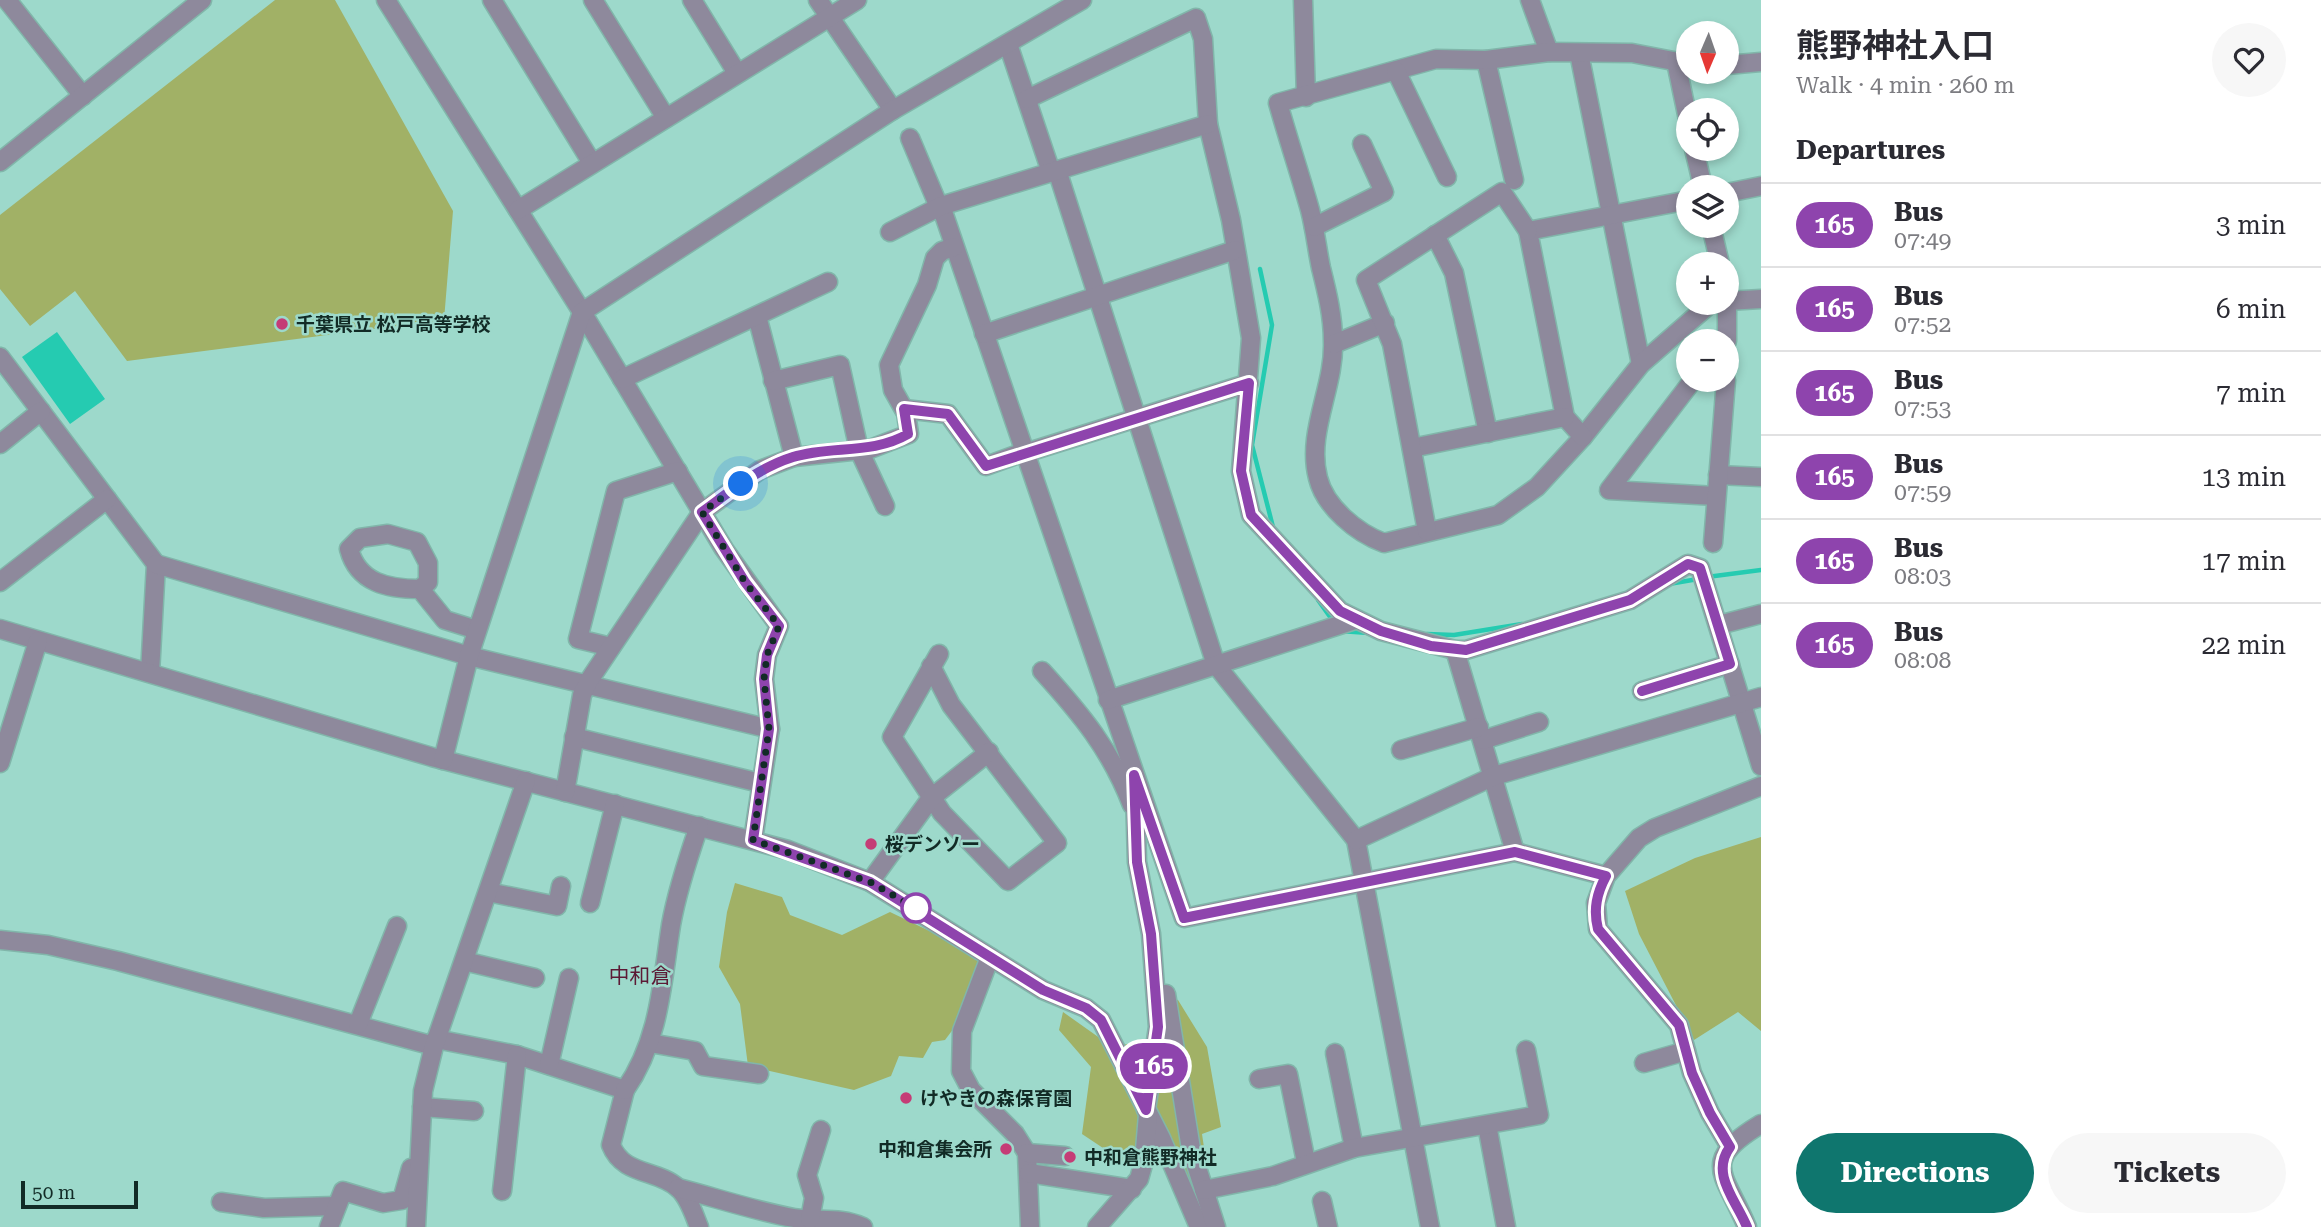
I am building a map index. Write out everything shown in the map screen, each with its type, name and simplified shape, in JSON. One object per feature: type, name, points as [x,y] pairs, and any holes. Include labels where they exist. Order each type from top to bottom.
[{"type":"street","points":[[0,162],[202,0]]},
{"type":"street","points":[[386,0],[582,312],[745,582],[779,626],[767,655],[764,679],[769,729],[753,840]]},
{"type":"street","points":[[492,0],[592,163]]},
{"type":"street","points":[[593,0],[666,118]]},
{"type":"street","points":[[692,0],[737,73]]},
{"type":"street","points":[[818,0],[893,110]]},
{"type":"street","points":[[518,210],[856,0]]},
{"type":"street","points":[[443,760],[477,630],[582,312],[893,110],[1082,0]]},
{"type":"street","points":[[1303,0],[1306,97]]},
{"type":"street","points":[[1530,0],[1549,52]]},
{"type":"street","points":[[10,6],[83,96]]},
{"type":"street","points":[[1027,99],[1196,18],[1203,39],[1208,124],[1251,338],[1241,471],[1251,515],[1340,611],[1381,631],[1455,650],[1466,650],[1630,600],[1688,564],[1700,568],[1761,766]]},
{"type":"street","points":[[1008,44],[1098,295],[1216,665],[1356,840],[1430,1227]]},
{"type":"street","points":[[1676,62],[1632,54],[1549,52],[1486,60],[1436,59],[1278,103],[1314,227],[1331,310],[1334,344],[1316,439],[1315,458],[1321,487],[1332,505],[1370,538],[1384,543],[1499,514],[1536,487],[1583,437],[1641,364],[1697,315]]},
{"type":"street","points":[[1579,53],[1641,364]]},
{"type":"street","points":[[1486,60],[1514,180]]},
{"type":"street","points":[[1740,64],[1761,62]]},
{"type":"street","points":[[1396,71],[1447,177]]},
{"type":"street","points":[[890,232],[940,206],[1208,124]]},
{"type":"street","points":[[910,138],[940,206],[1184,918],[1515,852],[1606,876]]},
{"type":"street","points":[[1314,227],[1384,192],[1362,145]]},
{"type":"street","points":[[1739,191],[1761,186]]},
{"type":"street","points":[[1427,531],[1385,323],[1366,280],[1502,192],[1528,231],[1565,418],[1583,437]]},
{"type":"street","points":[[1528,231],[1676,203]]},
{"type":"street","points":[[1435,235],[1454,273],[1488,433]]},
{"type":"street","points":[[565,792],[573,737],[588,682],[702,512],[760,470],[794,457],[859,450],[908,434],[904,409],[893,390],[888,365],[927,285],[935,258],[942,251],[954,247]]},
{"type":"street","points":[[984,334],[1235,250]]},
{"type":"street","points":[[622,379],[828,282]]},
{"type":"street","points":[[1739,300],[1761,299]]},
{"type":"street","points":[[757,316],[794,457]]},
{"type":"street","points":[[1334,344],[1385,323]]},
{"type":"street","points":[[0,357],[156,564],[469,656],[588,682],[769,729]]},
{"type":"street","points":[[773,381],[840,365],[859,450],[885,506]]},
{"type":"street","points":[[904,409],[948,414],[986,466],[1249,383]]},
{"type":"street","points":[[1684,392],[1609,490],[1716,496]]},
{"type":"street","points":[[1713,543],[1725,392]]},
{"type":"street","points":[[0,444],[41,411]]},
{"type":"street","points":[[1412,448],[1565,418]]},
{"type":"street","points":[[611,647],[578,639],[616,491],[678,471]]},
{"type":"street","points":[[1718,475],[1761,477]]},
{"type":"street","points":[[0,582],[107,499]]},
{"type":"street","points":[[150,673],[156,564]]},
{"type":"street","points":[[420,589],[445,620],[477,630]]},
{"type":"street","points":[[1719,625],[1761,614]]},
{"type":"street","points":[[1108,700],[1355,620]]},
{"type":"street","points":[[0,629],[443,760],[753,840],[870,882],[924,913],[1043,990],[1086,1008],[1101,1020],[1199,1227]]},
{"type":"street","points":[[0,763],[38,641]]},
{"type":"street","points":[[1455,650],[1515,852]]},
{"type":"street","points":[[935,660],[951,705],[989,752],[1056,844],[1008,881],[931,798],[892,737],[935,660]]},
{"type":"street","points":[[1642,691],[1730,664]]},
{"type":"street","points":[[1042,671],[1086,720],[1099,739],[1118,768],[1135,811]]},
{"type":"street","points":[[1356,840],[1494,776],[1761,697]]},
{"type":"street","points":[[1401,750],[1539,722]]},
{"type":"street","points":[[573,737],[760,783]]},
{"type":"street","points":[[870,882],[931,798],[989,752]]},
{"type":"street","points":[[1097,1227],[1132,1189],[1144,1161],[1158,1027],[1152,944],[1137,862],[1134,775]]},
{"type":"street","points":[[416,1227],[422,1107],[435,1042],[526,782]]},
{"type":"street","points":[[1730,1147],[1710,1113],[1679,1025],[1598,929],[1595,917],[1598,892],[1606,876],[1639,838],[1655,828],[1761,786]]},
{"type":"street","points":[[590,903],[615,804]]},
{"type":"street","points":[[699,826],[677,898],[650,1043],[638,1072],[625,1090],[611,1145],[624,1164],[678,1188],[766,1212],[810,1219],[845,1219],[863,1227]]},
{"type":"street","points":[[488,892],[557,906],[561,886]]},
{"type":"street","points":[[358,1024],[397,926]]},
{"type":"street","points":[[0,940],[48,946],[118,961],[358,1024],[435,1042],[517,1055],[625,1090]]},
{"type":"street","points":[[1152,944],[1163,975],[1191,1149],[1216,1227]]},
{"type":"street","points":[[990,957],[962,1031],[961,1071],[971,1090],[1015,1133],[1027,1153],[1030,1227]]},
{"type":"street","points":[[464,961],[535,978]]},
{"type":"street","points":[[549,1065],[569,978]]},
{"type":"street","points":[[650,1043],[695,1051],[703,1066],[759,1074]]},
{"type":"street","points":[[1204,1190],[1273,1176],[1306,1162],[1354,1149],[1539,1115],[1526,1051]]},
{"type":"street","points":[[1644,1063],[1686,1051]]},
{"type":"street","points":[[1335,1053],[1354,1149]]},
{"type":"street","points":[[502,1191],[517,1055]]},
{"type":"street","points":[[1259,1079],[1288,1074],[1306,1162]]},
{"type":"street","points":[[422,1107],[474,1111]]},
{"type":"street","points":[[1747,1227],[1720,1173],[1722,1161],[1730,1147],[1738,1138],[1761,1124]]},
{"type":"street","points":[[1486,1125],[1506,1227]]},
{"type":"street","points":[[810,1219],[814,1198],[807,1175],[821,1130]]},
{"type":"street","points":[[329,1227],[343,1191],[383,1203],[402,1200],[418,1149]]},
{"type":"street","points":[[1027,1153],[1065,1156]]},
{"type":"street","points":[[1029,1173],[1132,1189]]},
{"type":"street","points":[[678,1188],[699,1227]]},
{"type":"street","points":[[1322,1201],[1328,1227]]},
{"type":"street","points":[[221,1202],[264,1208],[336,1206]]},
{"type":"shaded area","points":[[275,0],[335,0],[453,211],[444,320],[127,361],[75,291],[30,326],[0,289],[0,215]]},
{"type":"shaded area","points":[[57,332],[105,399],[70,424],[22,357]]},
{"type":"shaded area","points":[[1761,837],[1761,1031],[1738,1012],[1694,1040],[1639,934],[1625,891],[1695,858]]},
{"type":"shaded area","points":[[735,883],[782,897],[790,915],[842,935],[890,912],[967,949],[981,963],[957,1024],[945,1040],[932,1042],[923,1058],[899,1056],[891,1076],[854,1090],[748,1066],[740,1004],[719,967],[727,912]]},
{"type":"shaded area","points":[[1167,997],[1178,1000],[1207,1047],[1221,1127],[1202,1134],[1209,1181],[1204,1216],[1182,1165],[1124,1162],[1082,1134],[1091,1067],[1059,1030],[1063,1012],[1111,1046],[1164,1040]]},
{"type":"waterway","points":[[1260,269],[1272,325],[1252,445],[1274,531]]},
{"type":"waterway","points":[[1707,577],[1761,570]]},
{"type":"waterway","points":[[1669,584],[1698,579]]},
{"type":"waterway","points":[[1318,600],[1333,621]]},
{"type":"waterway","points":[[1427,634],[1454,635],[1522,624]]},
{"type":"waterway","points":[[1340,631],[1369,633]]},
{"type":"bus line","name":"165","points":[[1642,691],[1730,664],[1700,568],[1688,564],[1630,600],[1466,650],[1431,646],[1381,631],[1340,611],[1251,515],[1241,471],[1249,383],[986,466],[948,414],[904,409],[908,434],[902,438],[870,449],[811,453],[794,457],[760,470],[702,512],[745,582],[779,626],[767,655],[764,679],[770,716],[753,840],[788,850],[870,882],[924,913],[1043,990],[1086,1008],[1101,1020],[1112,1038],[1146,1110],[1157,1049],[1158,1027],[1155,965],[1137,862],[1134,775],[1184,918],[1515,852],[1606,876],[1598,892],[1595,917],[1598,929],[1638,973],[1679,1025],[1692,1073],[1710,1113],[1730,1147],[1722,1161],[1720,1173],[1747,1227]]},
{"type":"place","name":"千葉県立 松戸高等学校","points":[[282,324]]},
{"type":"place","name":"桜デンソー","points":[[871,844]]},
{"type":"place","name":"けやきの森保育園","points":[[906,1098]]},
{"type":"place","name":"中和倉集会所","points":[[1006,1149]]},
{"type":"place","name":"中和倉熊野神社","points":[[1070,1157]]},
{"type":"district","name":"中和倉","points":[[640,976]]},
{"type":"route","points":[[741,484],[702,512],[745,582],[779,626],[767,655],[764,679],[770,716],[753,840],[788,850],[870,882],[924,913],[916,908]]}]
